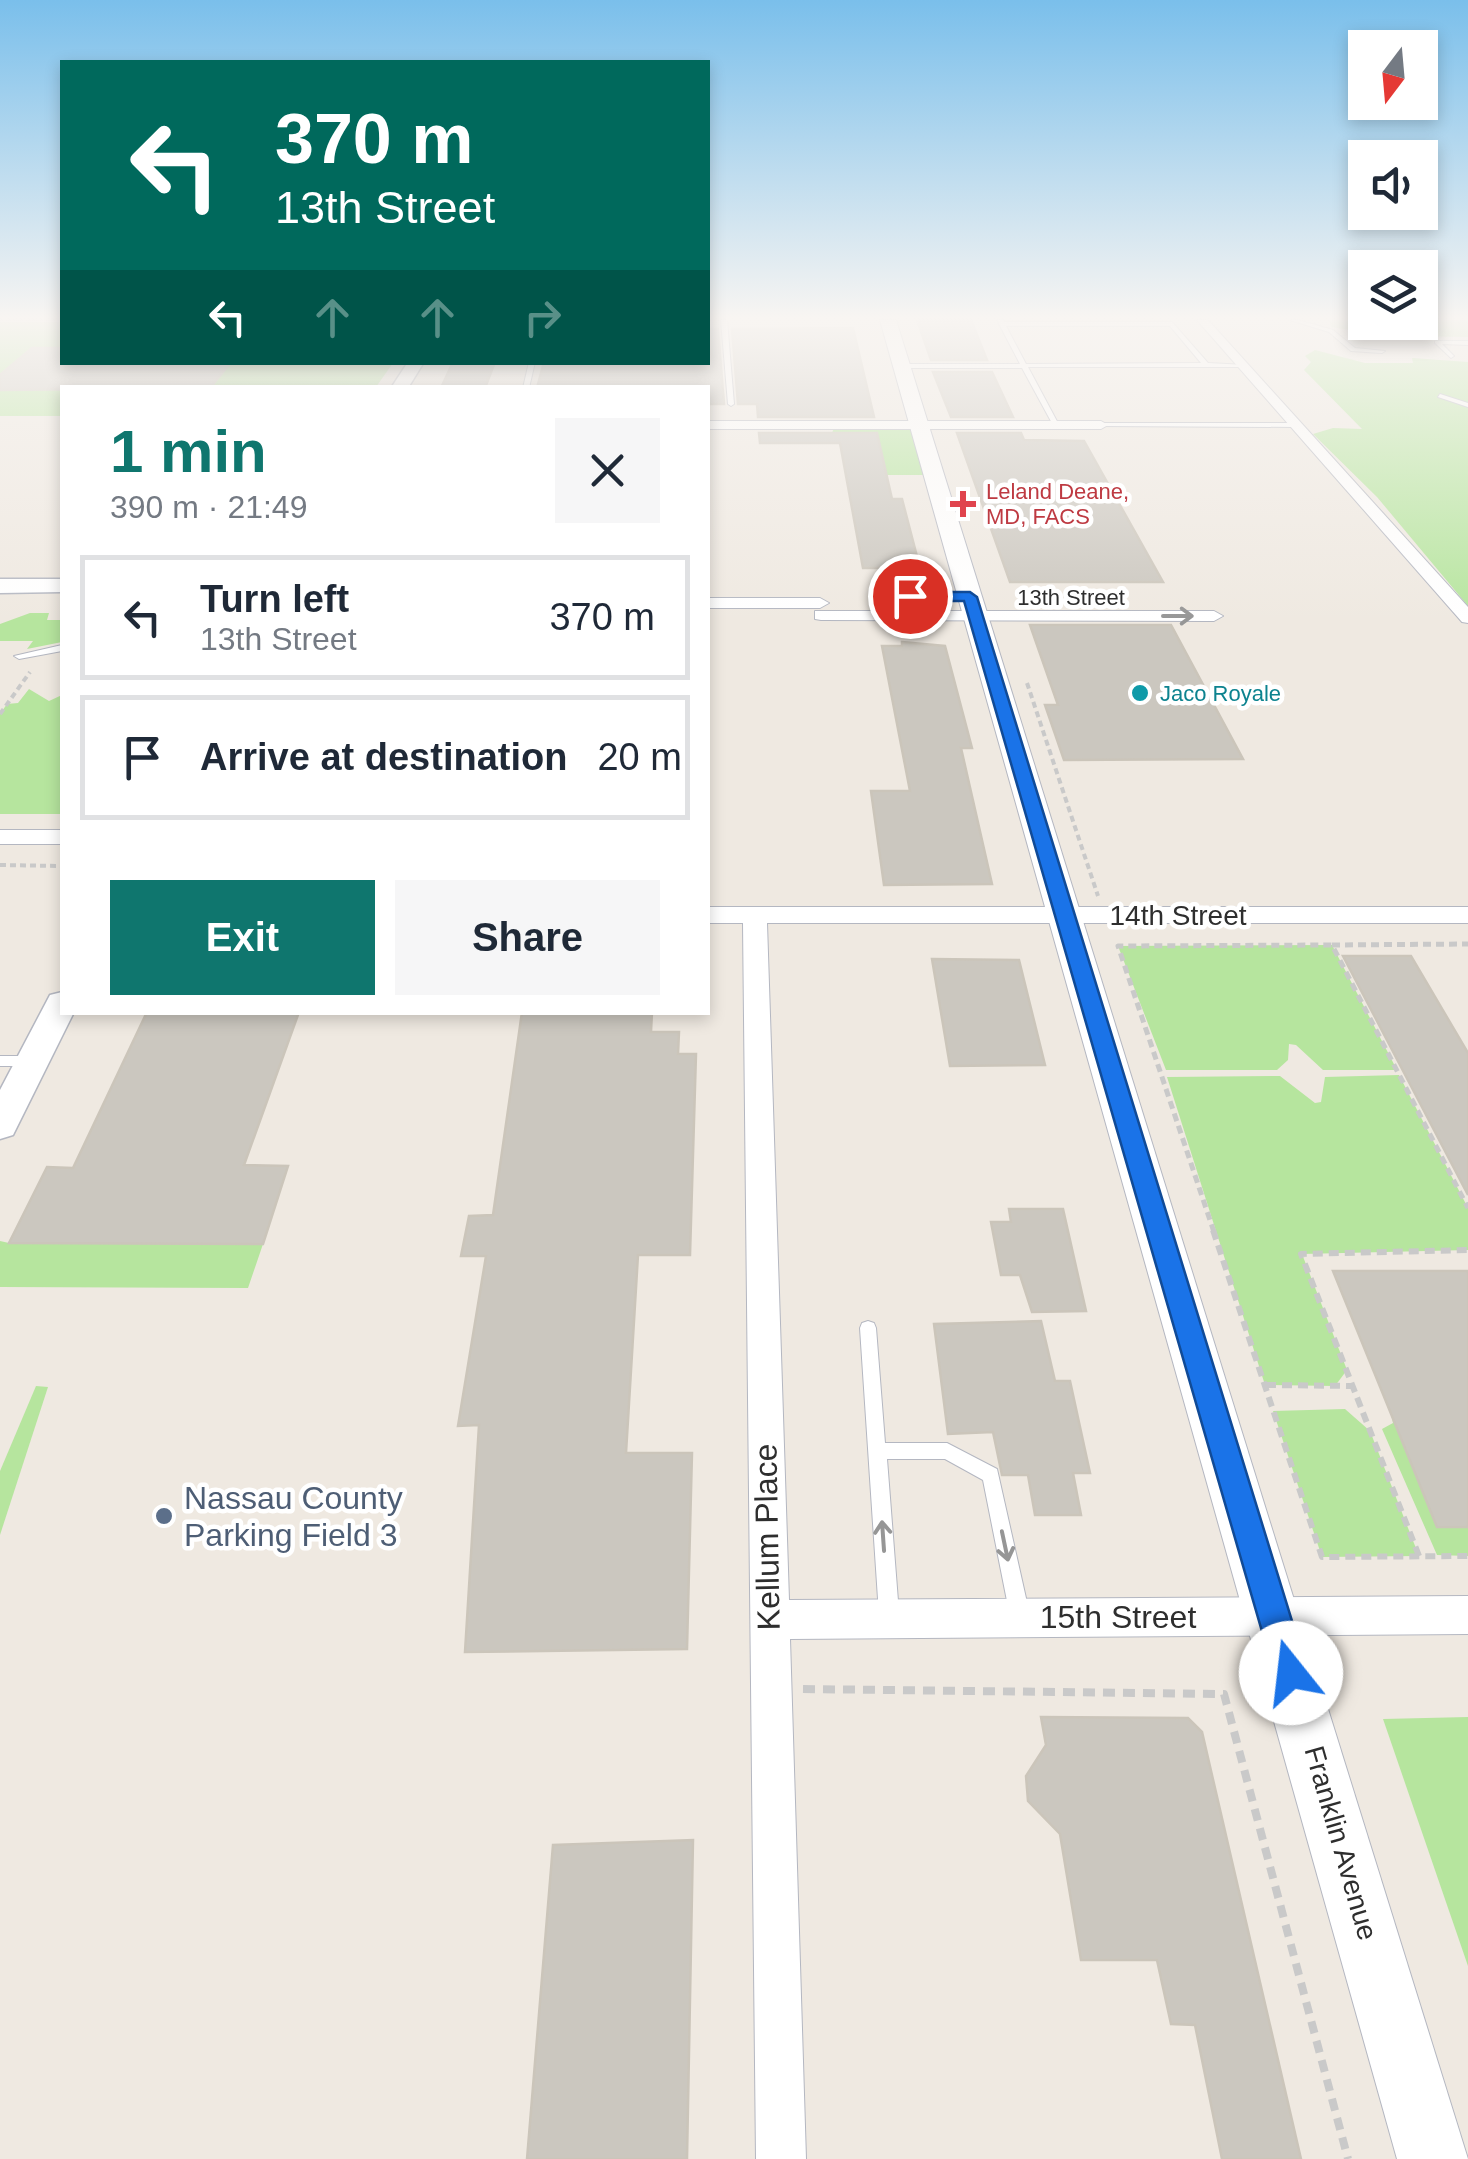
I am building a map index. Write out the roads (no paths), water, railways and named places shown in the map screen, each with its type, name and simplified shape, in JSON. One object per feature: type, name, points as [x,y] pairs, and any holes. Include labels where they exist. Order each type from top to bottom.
[{"type":"main road","name":"Franklin Avenue","points":[[915,421],[1066,914],[1434,2159]]},
{"type":"street","points":[[1293,421],[1468,618]]},
{"type":"street","points":[[710,425],[1103,428]]},
{"type":"street","points":[[917,428],[1103,428]]},
{"type":"street","points":[[0,586],[60,586]]},
{"type":"street","name":"13th Street","points":[[973,606],[1203,597]]},
{"type":"street","points":[[710,603],[973,606],[1214,616]]},
{"type":"street","points":[[0,837],[60,837]]},
{"type":"street","name":"14th Street","points":[[710,914],[1468,914]]},
{"type":"street","name":"Kellum Place","points":[[755,914],[781,2159]]},
{"type":"street","points":[[0,1125],[16,1061],[60,1006]]},
{"type":"street","name":"15th Street","points":[[769,1620],[1468,1614]]},
{"type":"lane","points":[[1054,421],[1056,425]]},
{"type":"lane","points":[[1103,428],[1296,424]]},
{"type":"lane","points":[[20,656],[60,648]]},
{"type":"lane","points":[[868,1328],[889,1620]]},
{"type":"lane","points":[[876,1451],[947,1452],[990,1475],[1020,1618]]},
{"type":"place","name":"Leland Deane, MD, FACS","points":[[963,504]]},
{"type":"place","name":"Jaco Royale","points":[[1140,693]]},
{"type":"place","name":"Nassau County Parking Field 3","points":[[164,1516]]}]
